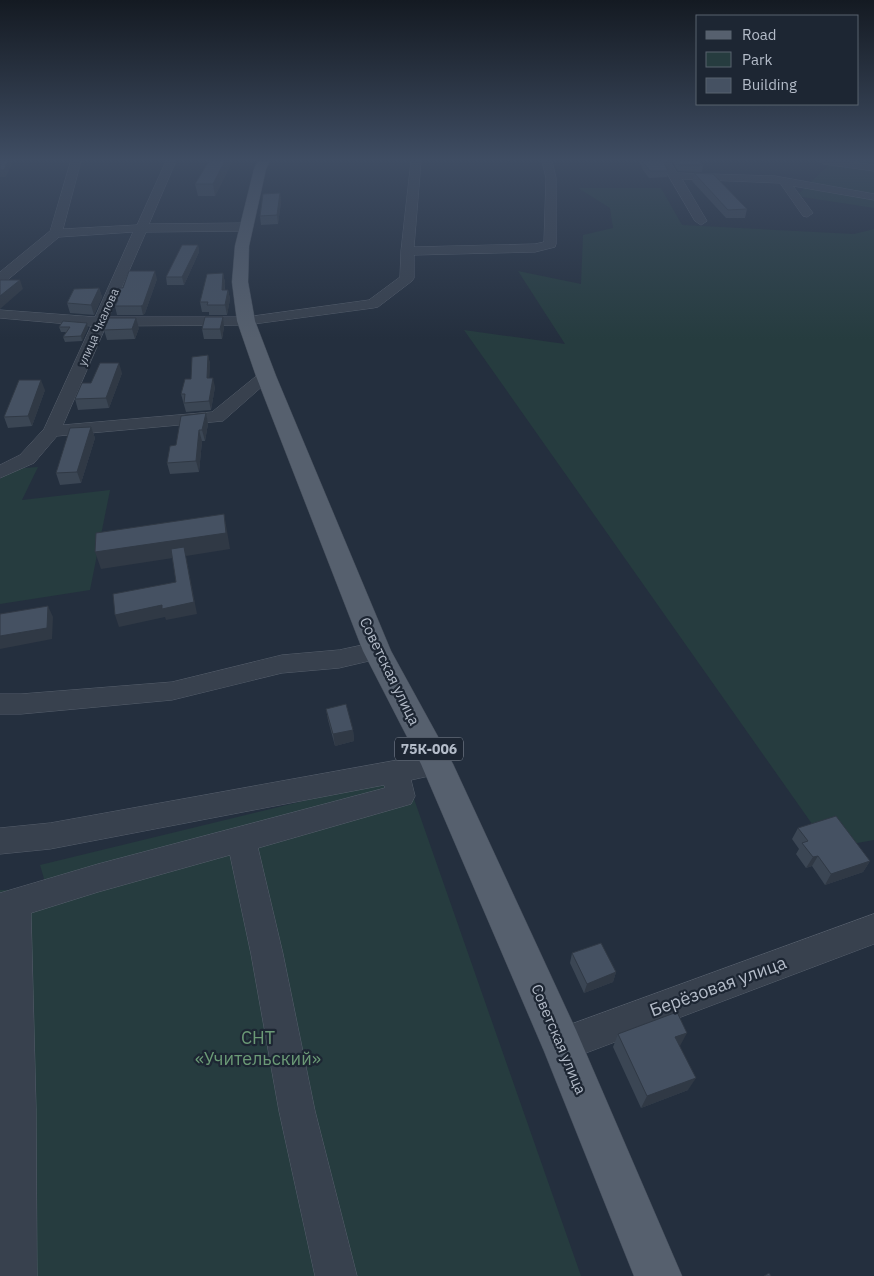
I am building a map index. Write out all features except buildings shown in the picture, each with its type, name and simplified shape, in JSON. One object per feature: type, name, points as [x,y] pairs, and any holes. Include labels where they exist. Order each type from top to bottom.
[{"type":"main road","name":"Советская улица","points":[[248,221],[242,246],[240,282],[246,321],[266,376],[376,651],[436,764],[562,1044],[658,1276]]},
{"type":"street","points":[[56,234],[60,221]]},
{"type":"street","name":"улица Чкалова","points":[[0,472],[27,459],[52,431],[144,221]]},
{"type":"street","points":[[0,279],[56,234],[248,221]]},
{"type":"street","points":[[0,314],[101,322],[246,321],[373,304],[407,278],[406,251],[409,221]]},
{"type":"street","points":[[406,251],[545,247],[550,244],[550,221]]},
{"type":"street","points":[[52,431],[217,417],[266,376]]},
{"type":"street","points":[[0,704],[21,704],[172,691],[282,664],[338,659],[376,651]]},
{"type":"street","points":[[0,841],[50,836],[436,764]]},
{"type":"street","points":[[16,1276],[18,1109],[8,906],[98,878],[401,796],[395,773]]},
{"type":"street","points":[[242,839],[267,954],[297,1111],[336,1276]]},
{"type":"street","name":"Берёзовая улица","points":[[562,1044],[874,929]]},
{"type":"green space","points":[[612,221],[679,221],[682,225],[854,234],[874,229],[874,840],[829,848],[464,330],[565,344],[518,271],[581,284],[583,235],[613,228]]},
{"type":"green space","points":[[38,467],[22,500],[110,490],[90,590],[0,604],[0,479],[12,469]]},
{"type":"green space","name":"СНТ «Учительский»","points":[[406,776],[581,1276],[0,1276],[0,890],[47,889],[40,865]]}]
